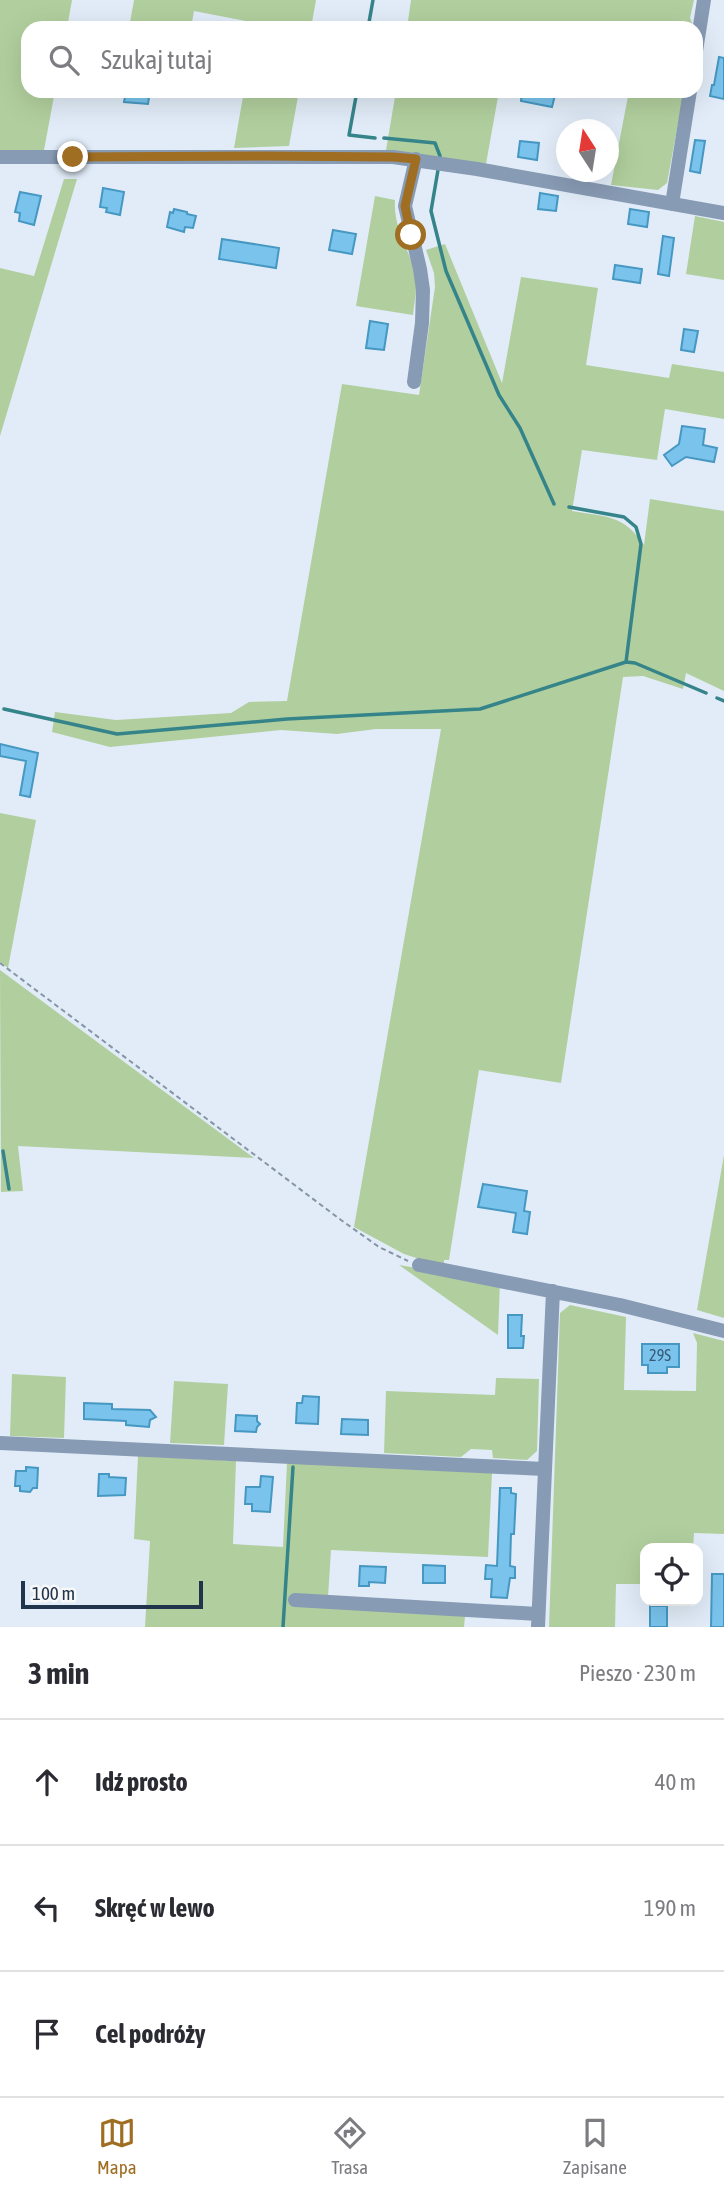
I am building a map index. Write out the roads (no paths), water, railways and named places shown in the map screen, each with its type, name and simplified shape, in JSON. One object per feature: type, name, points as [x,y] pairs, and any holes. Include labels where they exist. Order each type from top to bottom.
[{"type":"street","points":[[701,21],[704,0]]},
{"type":"street","points":[[673,204],[689,98]]},
{"type":"street","points":[[0,157],[393,157],[724,213]]},
{"type":"street","points":[[414,382],[422,323],[423,290],[421,269],[405,206],[416,159]]},
{"type":"street","points":[[419,1265],[620,1305],[724,1331]]},
{"type":"street","points":[[295,1600],[538,1621],[553,1291]]},
{"type":"street","points":[[0,1443],[544,1469]]},
{"type":"waterway","points":[[369,21],[373,0]]},
{"type":"waterway","points":[[356,98],[349,135],[375,138]]},
{"type":"waterway","points":[[384,138],[435,143],[440,156]]},
{"type":"waterway","points":[[438,170],[431,211],[446,271],[499,395],[520,428],[554,504]]},
{"type":"waterway","points":[[4,709],[117,734],[287,719],[480,709],[626,662],[641,544],[636,527],[624,517],[569,507]]},
{"type":"waterway","points":[[626,662],[635,663],[706,693]]},
{"type":"waterway","points":[[717,698],[724,701]]},
{"type":"waterway","points":[[3,1151],[9,1189]]},
{"type":"waterway","points":[[283,1627],[293,1467]]}]
